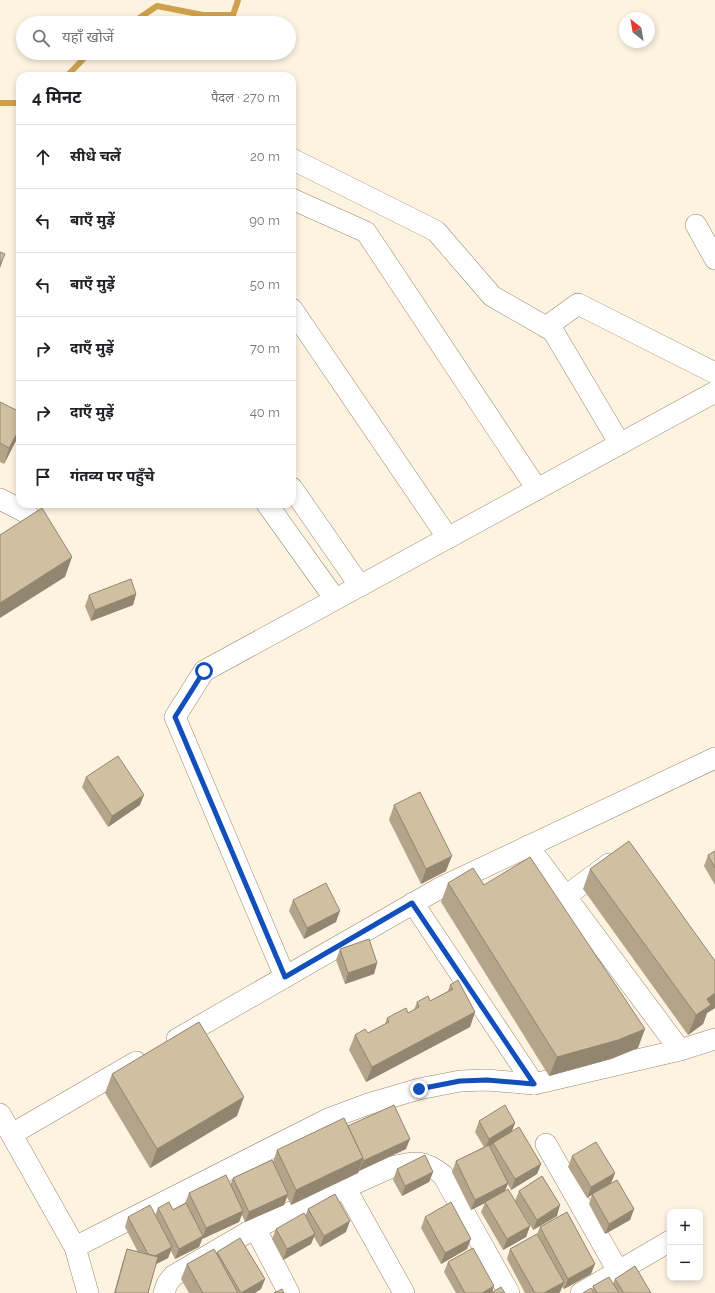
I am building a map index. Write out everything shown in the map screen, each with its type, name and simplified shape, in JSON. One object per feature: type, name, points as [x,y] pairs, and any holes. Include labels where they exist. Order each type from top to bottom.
[{"type":"street","points":[[296,161],[436,231],[492,296],[553,331],[620,444]]},
{"type":"street","points":[[296,201],[366,232],[537,489]]},
{"type":"street","points":[[696,225],[715,259]]},
{"type":"street","points":[[546,327],[578,304],[715,373]]},
{"type":"street","points":[[296,315],[448,538]]},
{"type":"street","points":[[285,977],[175,717],[204,671],[715,392]]},
{"type":"street","points":[[296,494],[360,586]]},
{"type":"street","points":[[0,499],[16,507]]},
{"type":"street","points":[[19,508],[27,512]]},
{"type":"street","points":[[270,508],[335,599]]},
{"type":"street","points":[[12,1134],[440,888],[715,758]]},
{"type":"street","points":[[528,846],[680,1050]]},
{"type":"street","points":[[566,896],[613,861],[623,857],[628,858]]},
{"type":"street","points":[[412,903],[534,1084]]},
{"type":"street","points":[[75,1247],[328,1119],[368,1104],[419,1089],[460,1081],[487,1080],[534,1084],[680,1050],[715,1039]]},
{"type":"street","points":[[0,1114],[75,1247],[88,1293]]},
{"type":"street","points":[[546,1144],[618,1272]]},
{"type":"street","points":[[168,1290],[173,1276],[255,1228],[346,1189],[392,1167],[408,1163],[423,1162],[443,1175],[510,1293]]},
{"type":"street","points":[[346,1189],[404,1293]]},
{"type":"street","points":[[255,1228],[289,1293]]},
{"type":"street","points":[[581,1293],[667,1243]]},
{"type":"building","points":[[0,252],[5,254],[0,264]]},
{"type":"building","points":[[0,402],[16,410],[16,435],[9,448],[0,443]]},
{"type":"building","points":[[42,508],[72,557],[0,603],[0,535]]},
{"type":"building","points":[[131,579],[136,594],[95,610],[89,595]]},
{"type":"building","points":[[118,756],[144,795],[112,816],[86,777]]},
{"type":"building","points":[[420,792],[452,856],[426,869],[394,805]]},
{"type":"building","points":[[629,841],[715,961],[715,993],[707,999],[711,1005],[696,1015],[590,869]]},
{"type":"building","points":[[715,851],[715,868],[708,855]]},
{"type":"building","points":[[530,857],[645,1029],[618,1040],[557,1057],[448,883],[473,868],[484,885]]},
{"type":"building","points":[[326,883],[340,911],[307,928],[293,900]]},
{"type":"building","points":[[369,939],[377,963],[348,973],[340,949]]},
{"type":"building","points":[[458,980],[475,1012],[372,1067],[355,1035],[365,1029],[368,1033],[389,1022],[387,1018],[406,1008],[408,1013],[419,1007],[417,1002],[428,996],[430,1001],[453,989],[450,985]]},
{"type":"building","points":[[199,1022],[244,1097],[157,1149],[112,1074]]},
{"type":"building","points":[[394,1105],[410,1139],[363,1161],[348,1126]]},
{"type":"building","points":[[505,1105],[515,1123],[489,1139],[479,1121]]},
{"type":"building","points":[[344,1118],[363,1158],[296,1190],[277,1150]]},
{"type":"building","points":[[519,1127],[541,1164],[515,1179],[493,1143]]},
{"type":"building","points":[[596,1142],[615,1173],[591,1187],[572,1156]]},
{"type":"building","points":[[489,1145],[508,1183],[475,1200],[456,1161]]},
{"type":"building","points":[[425,1155],[433,1172],[405,1186],[397,1169]]},
{"type":"building","points":[[272,1160],[288,1194],[249,1212],[233,1178]]},
{"type":"building","points":[[226,1175],[243,1211],[206,1228],[189,1193]]},
{"type":"building","points":[[542,1176],[560,1205],[537,1220],[519,1191]]},
{"type":"building","points":[[617,1180],[634,1209],[609,1224],[592,1194]]},
{"type":"building","points":[[508,1189],[530,1226],[507,1239],[485,1202]]},
{"type":"building","points":[[335,1194],[350,1221],[324,1236],[308,1209]]},
{"type":"building","points":[[169,1202],[173,1210],[186,1203],[203,1236],[179,1249],[158,1208]]},
{"type":"building","points":[[451,1202],[471,1239],[445,1253],[425,1217]]},
{"type":"building","points":[[150,1205],[172,1247],[155,1256],[148,1254],[128,1217]]},
{"type":"building","points":[[567,1212],[595,1264],[568,1279],[540,1227]]},
{"type":"building","points":[[304,1213],[315,1234],[287,1249],[276,1229]]},
{"type":"building","points":[[537,1234],[564,1282],[544,1293],[535,1293],[510,1249]]},
{"type":"building","points":[[240,1238],[265,1279],[241,1293],[217,1252]]},
{"type":"building","points":[[473,1248],[494,1286],[482,1293],[465,1293],[448,1262]]},
{"type":"building","points":[[127,1249],[158,1257],[148,1293],[115,1293]]},
{"type":"building","points":[[214,1249],[238,1293],[203,1293],[187,1264]]},
{"type":"building","points":[[635,1266],[651,1293],[624,1293],[615,1279]]},
{"type":"building","points":[[609,1277],[619,1293],[597,1293],[593,1286]]},
{"type":"building","points":[[501,1287],[505,1293],[491,1293]]},
{"type":"building","points":[[591,1288],[594,1293],[583,1293]]},
{"type":"building","points":[[282,1289],[284,1293],[274,1293]]},
{"type":"waterway","points":[[142,16],[157,6],[203,15],[233,15],[238,0]]},
{"type":"waterway","points":[[71,72],[82,60]]},
{"type":"waterway","points":[[0,103],[16,103]]},
{"type":"route","points":[[204,671],[175,717],[285,977],[412,903],[534,1084],[487,1080],[460,1081],[419,1089]]}]
